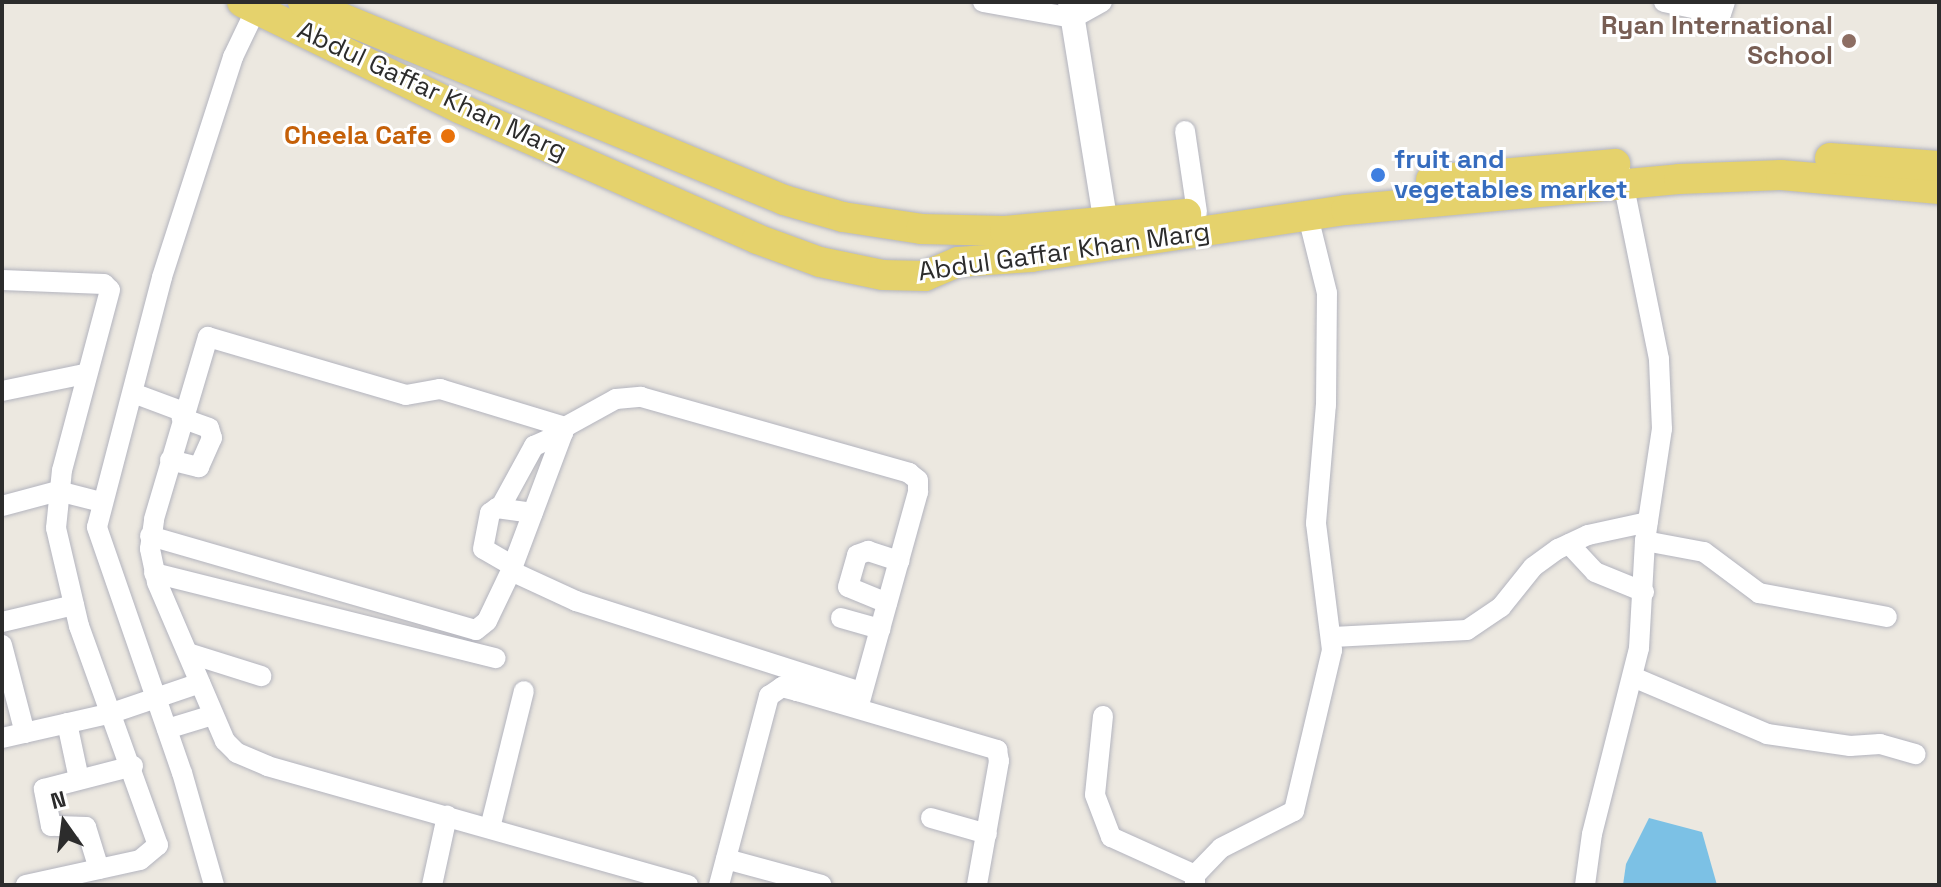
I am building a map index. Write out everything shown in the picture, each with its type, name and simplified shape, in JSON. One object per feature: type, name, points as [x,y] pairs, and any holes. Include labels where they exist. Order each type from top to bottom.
[{"type":"main road","name":"Abdul Gaffar Khan Marg","points":[[300,2],[359,39],[811,209],[921,229],[1005,231],[1106,225],[1412,182],[1621,174],[1781,175],[1939,189]]},
{"type":"main road","points":[[343,2],[359,39],[806,236],[875,253],[958,262]]},
{"type":"main road","name":"Abdul Gaffar Khan Marg","points":[[248,4],[459,108],[770,244],[820,262],[883,275],[925,276],[958,262],[1031,257],[1621,174],[1814,157],[1939,166]]},
{"type":"street","points":[[983,2],[1071,10],[1102,2]]},
{"type":"street","points":[[1664,2],[1721,14],[1725,2]]},
{"type":"street","points":[[214,885],[167,729],[99,543],[101,502],[162,277],[248,4]]},
{"type":"street","points":[[1071,10],[1106,225]]},
{"type":"street","points":[[1185,131],[1197,212]]},
{"type":"street","points":[[1585,885],[1592,834],[1633,677],[1644,592],[1647,531],[1661,450],[1663,389],[1621,174]]},
{"type":"street","points":[[1103,716],[1095,795],[1111,837],[1195,880],[1221,848],[1294,811],[1333,637],[1316,523],[1326,405],[1327,293],[1308,216]]},
{"type":"street","points":[[2,280],[108,286],[58,491],[56,528],[74,605],[133,766],[158,845],[140,860],[26,885]]},
{"type":"street","points":[[564,430],[440,389],[406,395],[214,335],[205,341],[150,536],[154,573],[225,741],[250,760],[688,885]]},
{"type":"street","points":[[2,391],[85,374]]},
{"type":"street","points":[[133,393],[209,428],[212,438],[199,467],[170,460]]},
{"type":"street","points":[[860,700],[918,492],[918,480],[909,473],[641,397],[616,399],[534,446],[500,508],[490,513],[481,544],[485,552],[576,601],[804,671],[860,700],[997,750],[999,761],[977,885]]},
{"type":"street","points":[[476,630],[487,621],[512,568],[564,430]]},
{"type":"street","points":[[2,506],[58,491],[101,502]]},
{"type":"street","points":[[500,508],[533,513]]},
{"type":"street","points":[[1333,637],[1467,630],[1501,607],[1533,567],[1569,544],[1647,531],[1704,552],[1759,593],[1887,617]]},
{"type":"street","points":[[150,536],[476,630]]},
{"type":"street","points":[[1569,544],[1595,572],[1644,592]]},
{"type":"street","points":[[887,603],[848,587],[860,552],[899,561]]},
{"type":"street","points":[[154,573],[505,661],[483,650],[476,630]]},
{"type":"street","points":[[2,622],[74,605]]},
{"type":"street","points":[[841,618],[880,629]]},
{"type":"street","points":[[2,645],[25,733]]},
{"type":"street","points":[[188,653],[261,676]]},
{"type":"street","points":[[797,691],[804,671]]},
{"type":"street","points":[[1633,677],[1767,734],[1850,746],[1880,744],[1916,754]]},
{"type":"street","points":[[2,738],[112,713],[200,683]]},
{"type":"street","points":[[719,885],[769,696],[782,687],[860,700]]},
{"type":"street","points":[[490,828],[524,691]]},
{"type":"street","points":[[167,729],[213,715]]},
{"type":"street","points":[[67,723],[79,779]]},
{"type":"street","points":[[99,869],[88,829],[53,828],[43,793],[46,787],[133,766]]},
{"type":"street","points":[[432,885],[447,816]]},
{"type":"street","points":[[931,818],[987,834]]},
{"type":"street","points":[[726,859],[822,885]]},
{"type":"water","points":[[1649,818],[1702,832],[1717,885],[1623,885],[1626,864]]},
{"type":"place","name":"Ryan International School","points":[[1849,41]]},
{"type":"place","name":"Cheela Cafe","points":[[448,136]]},
{"type":"place","name":"fruit and vegetables market","points":[[1378,175]]}]
